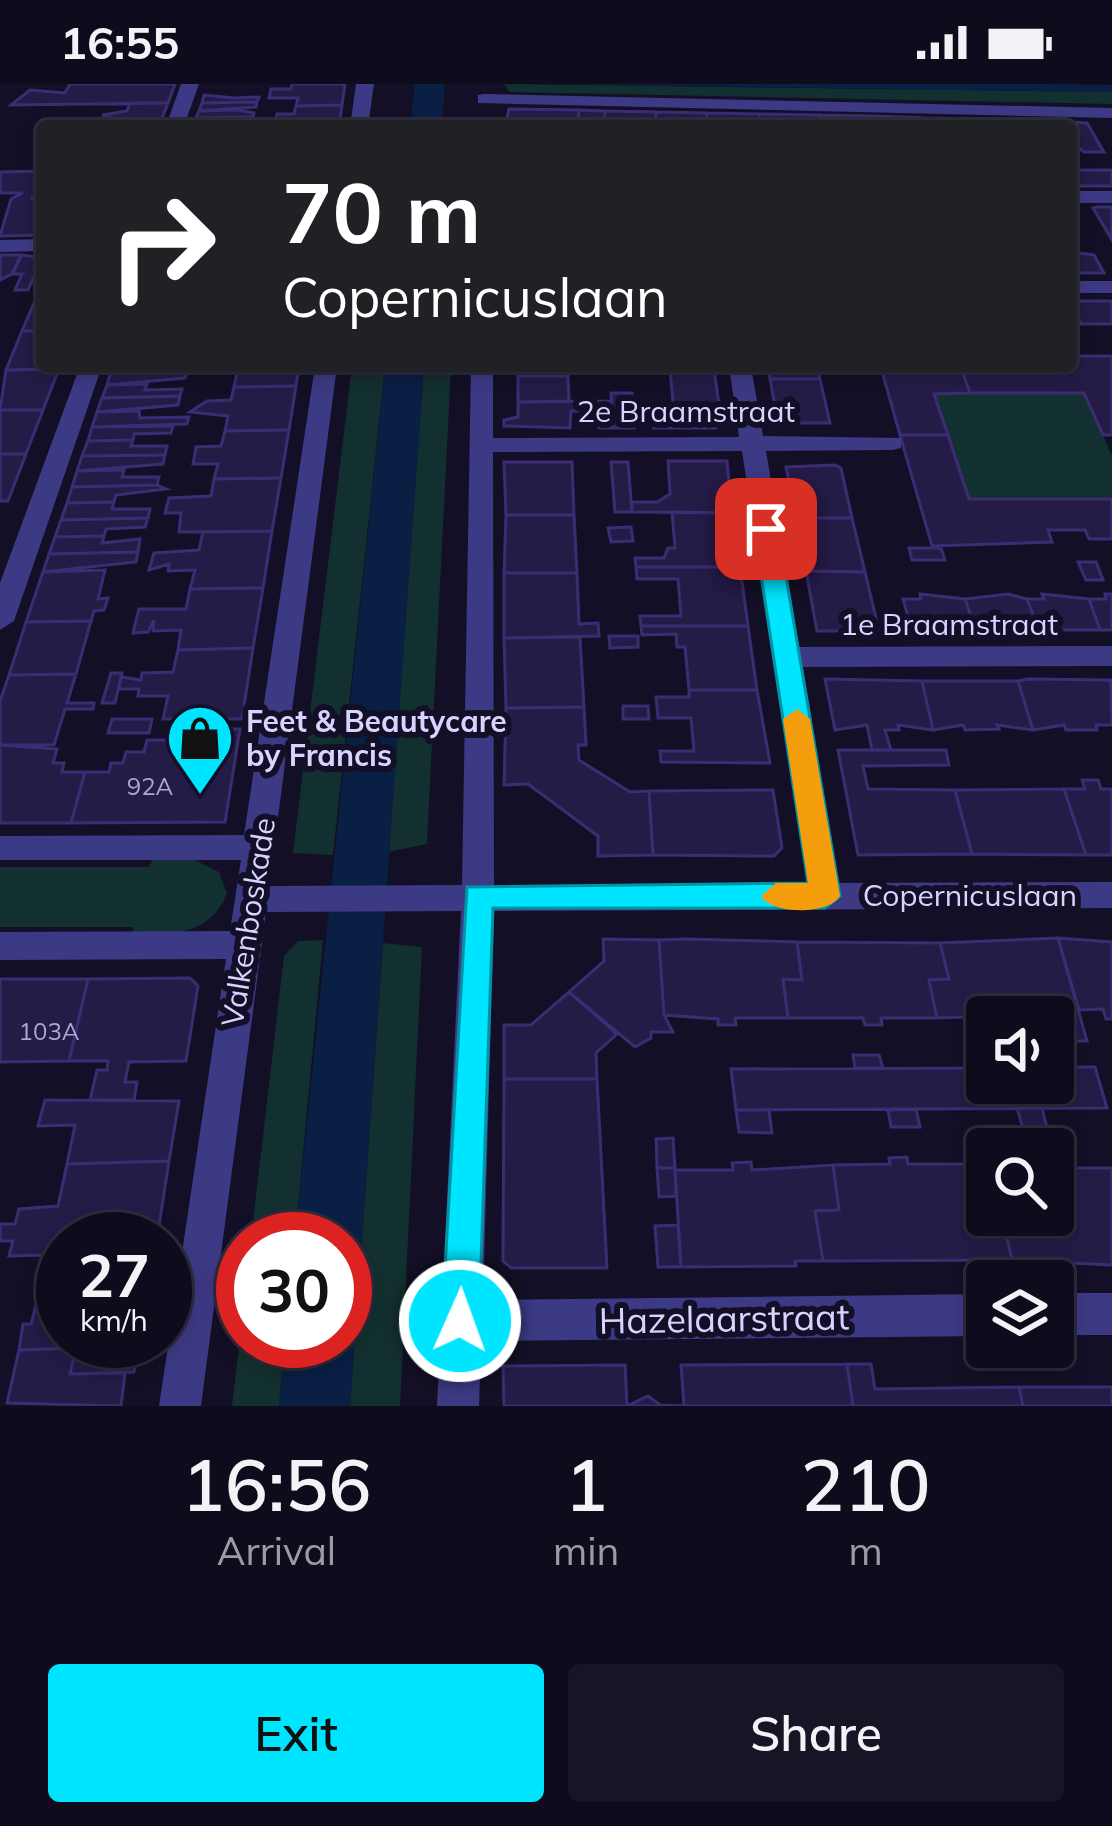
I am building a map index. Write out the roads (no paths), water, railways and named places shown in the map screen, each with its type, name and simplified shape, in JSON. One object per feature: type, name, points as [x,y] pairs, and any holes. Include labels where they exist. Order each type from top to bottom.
[{"type":"street","points":[[177,120],[190,84]]},
{"type":"street","points":[[360,120],[365,84]]},
{"type":"street","points":[[484,92],[1106,113],[1112,131]]},
{"type":"street","points":[[1077,197],[1112,197]]},
{"type":"street","points":[[0,246],[36,245]]},
{"type":"street","points":[[1077,287],[1112,287]]},
{"type":"street","points":[[0,621],[89,372]]},
{"type":"street","name":"Valkenboskade","points":[[180,1406],[325,372]]},
{"type":"street","points":[[458,1406],[478,896],[482,372]]},
{"type":"street","points":[[741,372],[825,896]]},
{"type":"street","name":"2e Braamstraat","points":[[481,445],[892,443]]},
{"type":"street","name":"1e Braamstraat","points":[[787,658],[1112,656]]},
{"type":"street","points":[[0,848],[260,847]]},
{"type":"street","name":"Copernicuslaan","points":[[251,899],[1112,895]]},
{"type":"street","points":[[0,946],[243,945]]},
{"type":"street","points":[[1074,1314],[1112,1314]]},
{"type":"street","name":"Hazelaarstraat","points":[[460,1321],[966,1315]]},
{"type":"water","points":[[415,84],[445,84],[442,120],[411,120]]},
{"type":"water","points":[[549,84],[1052,84],[1112,85],[1112,92]]},
{"type":"water","points":[[384,372],[424,372],[364,1212],[298,1212]]},
{"type":"water","points":[[283,1368],[353,1368],[350,1406],[279,1406]]},
{"type":"place","name":"Feet & Beautycare by Francis","points":[[200,797]]}]
